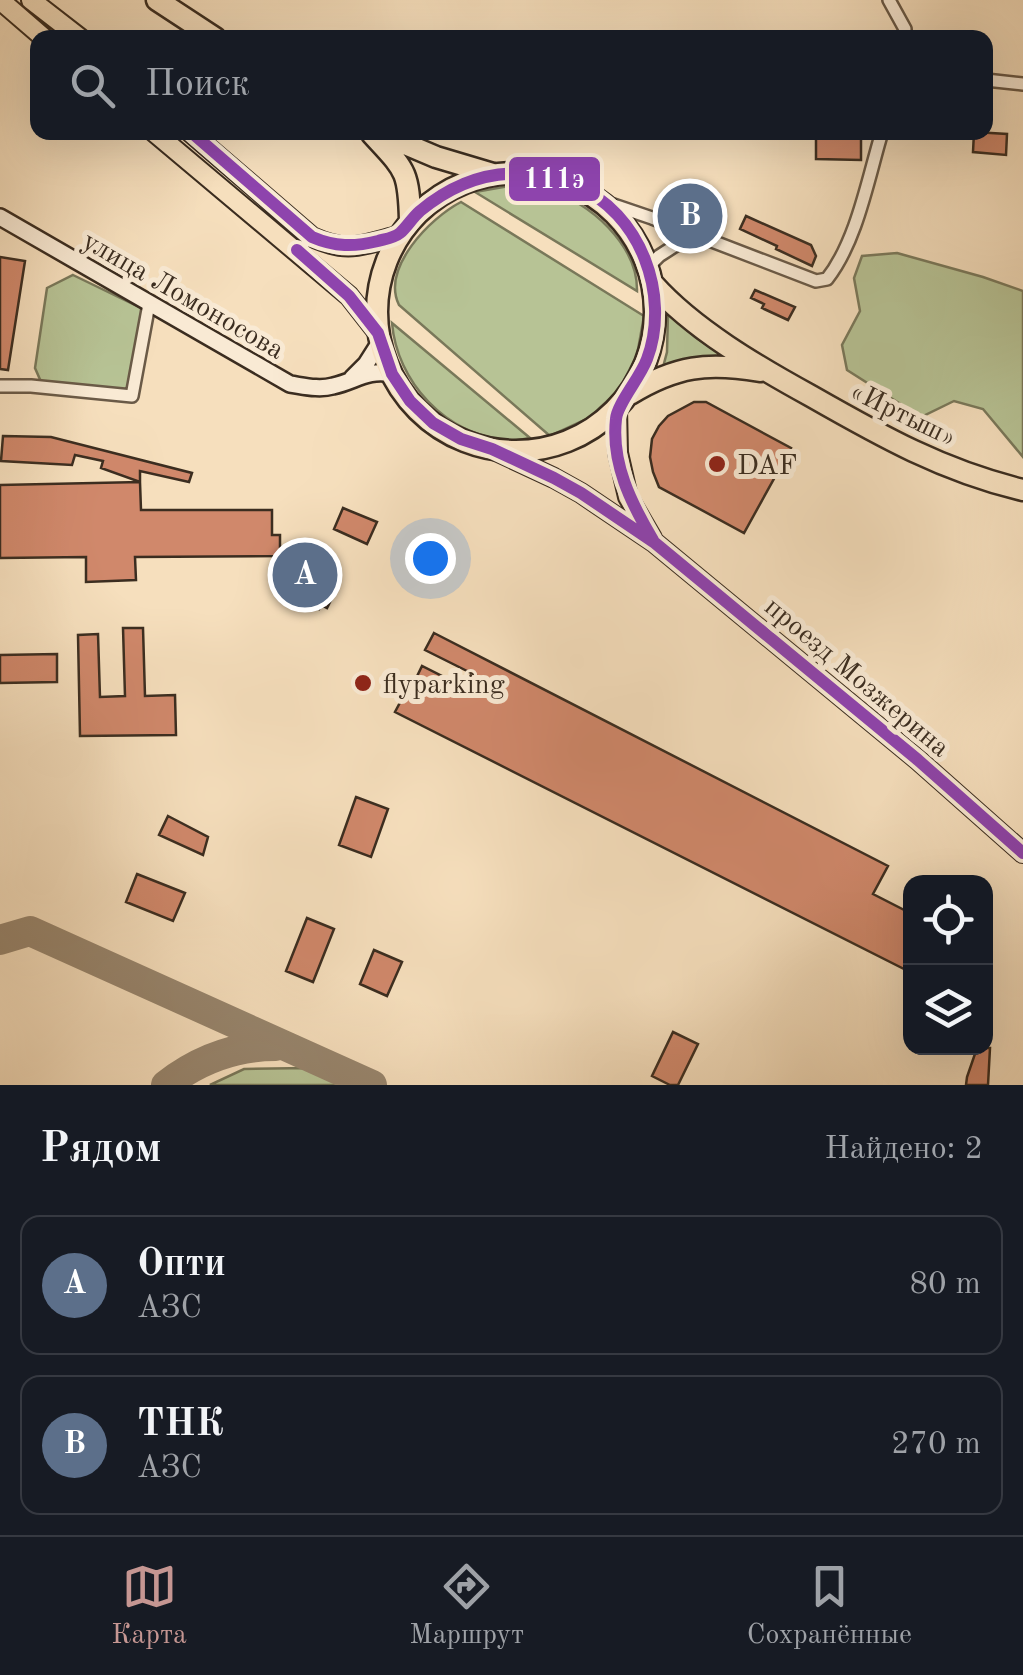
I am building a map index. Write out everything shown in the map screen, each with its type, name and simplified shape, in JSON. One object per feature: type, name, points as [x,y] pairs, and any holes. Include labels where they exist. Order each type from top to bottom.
[{"type":"highway","points":[[157,0],[203,30]]},
{"type":"highway","points":[[380,140],[403,168],[409,188],[404,228],[381,278],[377,305],[379,337],[392,374],[410,401],[433,424],[461,440],[492,449],[526,450],[560,444],[590,430],[648,383],[680,370],[706,365],[766,372]]},
{"type":"highway","points":[[394,140],[493,174]]},
{"type":"highway","points":[[404,228],[452,188],[493,174],[530,173],[566,182],[599,200],[620,218],[637,241],[651,275],[656,313],[644,369],[623,401]]},
{"type":"highway","name":"«Иртыш»","points":[[651,275],[687,316],[766,372],[904,448],[1023,490]]},
{"type":"main road","points":[[0,0],[35,30]]},
{"type":"main road","points":[[31,0],[70,30]]},
{"type":"main road","points":[[163,140],[349,296],[379,337]]},
{"type":"main road","points":[[199,140],[292,221],[330,245],[360,247],[404,228]]},
{"type":"main road","name":"проезд Мозжерина","points":[[623,401],[618,452],[628,497],[654,543]]},
{"type":"main road","name":"проезд Мозжерина","points":[[492,449],[580,492],[654,543],[918,760],[1023,854]]},
{"type":"street","points":[[889,0],[905,30]]},
{"type":"street","points":[[993,81],[1023,84]]},
{"type":"street","points":[[599,200],[816,281],[827,279],[853,228],[880,140]]},
{"type":"street","name":"улица Ломоносова","points":[[0,216],[290,384],[311,388],[333,386],[370,373],[392,374]]},
{"type":"street","points":[[651,275],[658,256],[693,234]]},
{"type":"street","points":[[0,386],[132,396],[149,304]]},
{"type":"street","points":[[351,379],[366,364],[379,337]]},
{"type":"green space","points":[[509,186],[548,190],[594,215],[608,227],[629,257],[637,291],[475,192]]},
{"type":"green space","points":[[461,202],[644,316],[637,355],[619,390],[589,418],[550,436],[399,305],[395,291],[403,260],[423,232]]},
{"type":"green space","points":[[897,253],[1023,291],[1023,457],[983,409],[954,401],[921,417],[847,370],[842,345],[860,311],[854,278],[862,256]]},
{"type":"green space","points":[[73,275],[145,310],[128,392],[42,384],[35,368],[47,288]]},
{"type":"green space","points":[[668,313],[730,361],[662,371],[667,352]]},
{"type":"green space","points":[[392,323],[530,438],[484,436],[444,416],[414,384],[403,365]]},
{"type":"green space","points":[[308,1068],[347,1085],[210,1085],[244,1069]]},
{"type":"building","points":[[993,133],[1007,134],[1006,155],[973,152],[974,140],[993,140]]},
{"type":"building","points":[[816,140],[861,140],[861,160],[816,159]]},
{"type":"building","points":[[664,198],[720,223],[716,233],[659,209]]},
{"type":"building","points":[[746,216],[811,245],[816,256],[812,266],[740,229]]},
{"type":"building","points":[[0,257],[25,261],[8,370],[0,369]]},
{"type":"building","points":[[755,290],[795,307],[788,320],[751,298]]},
{"type":"building","name":"DAF","points":[[694,402],[706,402],[791,448],[744,533],[659,487],[653,472],[652,439],[659,426],[668,416]]},
{"type":"building","points":[[3,436],[51,437],[192,473],[189,482],[140,471],[140,482],[101,468],[103,461],[75,455],[72,465],[1,461]]},
{"type":"building","points":[[140,482],[141,510],[272,510],[272,535],[280,535],[280,556],[135,557],[136,580],[86,582],[86,557],[0,558],[0,485]]},
{"type":"building","points":[[343,508],[377,522],[367,544],[334,529]]},
{"type":"building","points":[[300,576],[329,591],[326,595],[332,598],[327,608],[321,605],[319,609],[291,595]]},
{"type":"building","points":[[123,628],[143,628],[145,696],[175,695],[176,735],[80,736],[78,635],[98,634],[100,697],[125,696]]},
{"type":"building","points":[[434,633],[888,866],[873,894],[903,909],[903,968],[395,712],[422,666],[472,691],[479,677],[425,650]]},
{"type":"building","points":[[57,654],[57,682],[0,683],[0,655]]},
{"type":"building","points":[[356,797],[388,809],[371,857],[339,845]]},
{"type":"building","points":[[168,816],[208,837],[203,855],[159,835]]},
{"type":"building","points":[[137,874],[185,893],[173,921],[126,902]]},
{"type":"building","points":[[307,918],[334,929],[313,982],[286,971]]},
{"type":"building","points":[[374,950],[402,962],[387,996],[360,984]]},
{"type":"building","points":[[673,1032],[698,1044],[678,1085],[652,1076]]},
{"type":"building","points":[[975,1055],[990,1055],[988,1085],[966,1085]]},
{"type":"taxiway","points":[[0,940],[30,931],[372,1085]]},
{"type":"taxiway","points":[[166,1085],[218,1056],[276,1046]]},
{"type":"transit line","name":"111э","points":[[200,140],[312,237],[329,243],[361,244],[395,236],[438,198],[456,187],[494,175],[555,179],[598,198],[633,235],[652,283],[655,309],[647,359],[617,413],[615,435],[624,482],[653,540]]},
{"type":"transit line","name":"111э","points":[[297,250],[349,296],[378,333],[392,374],[410,401],[433,423],[554,478],[655,543],[918,760],[1023,853]]},
{"type":"place","name":"ТНК","points":[[690,216]]},
{"type":"place","name":"DAF","points":[[717,464]]},
{"type":"place","name":"Опти","points":[[305,575]]},
{"type":"place","name":"flyparking","points":[[363,683]]}]
